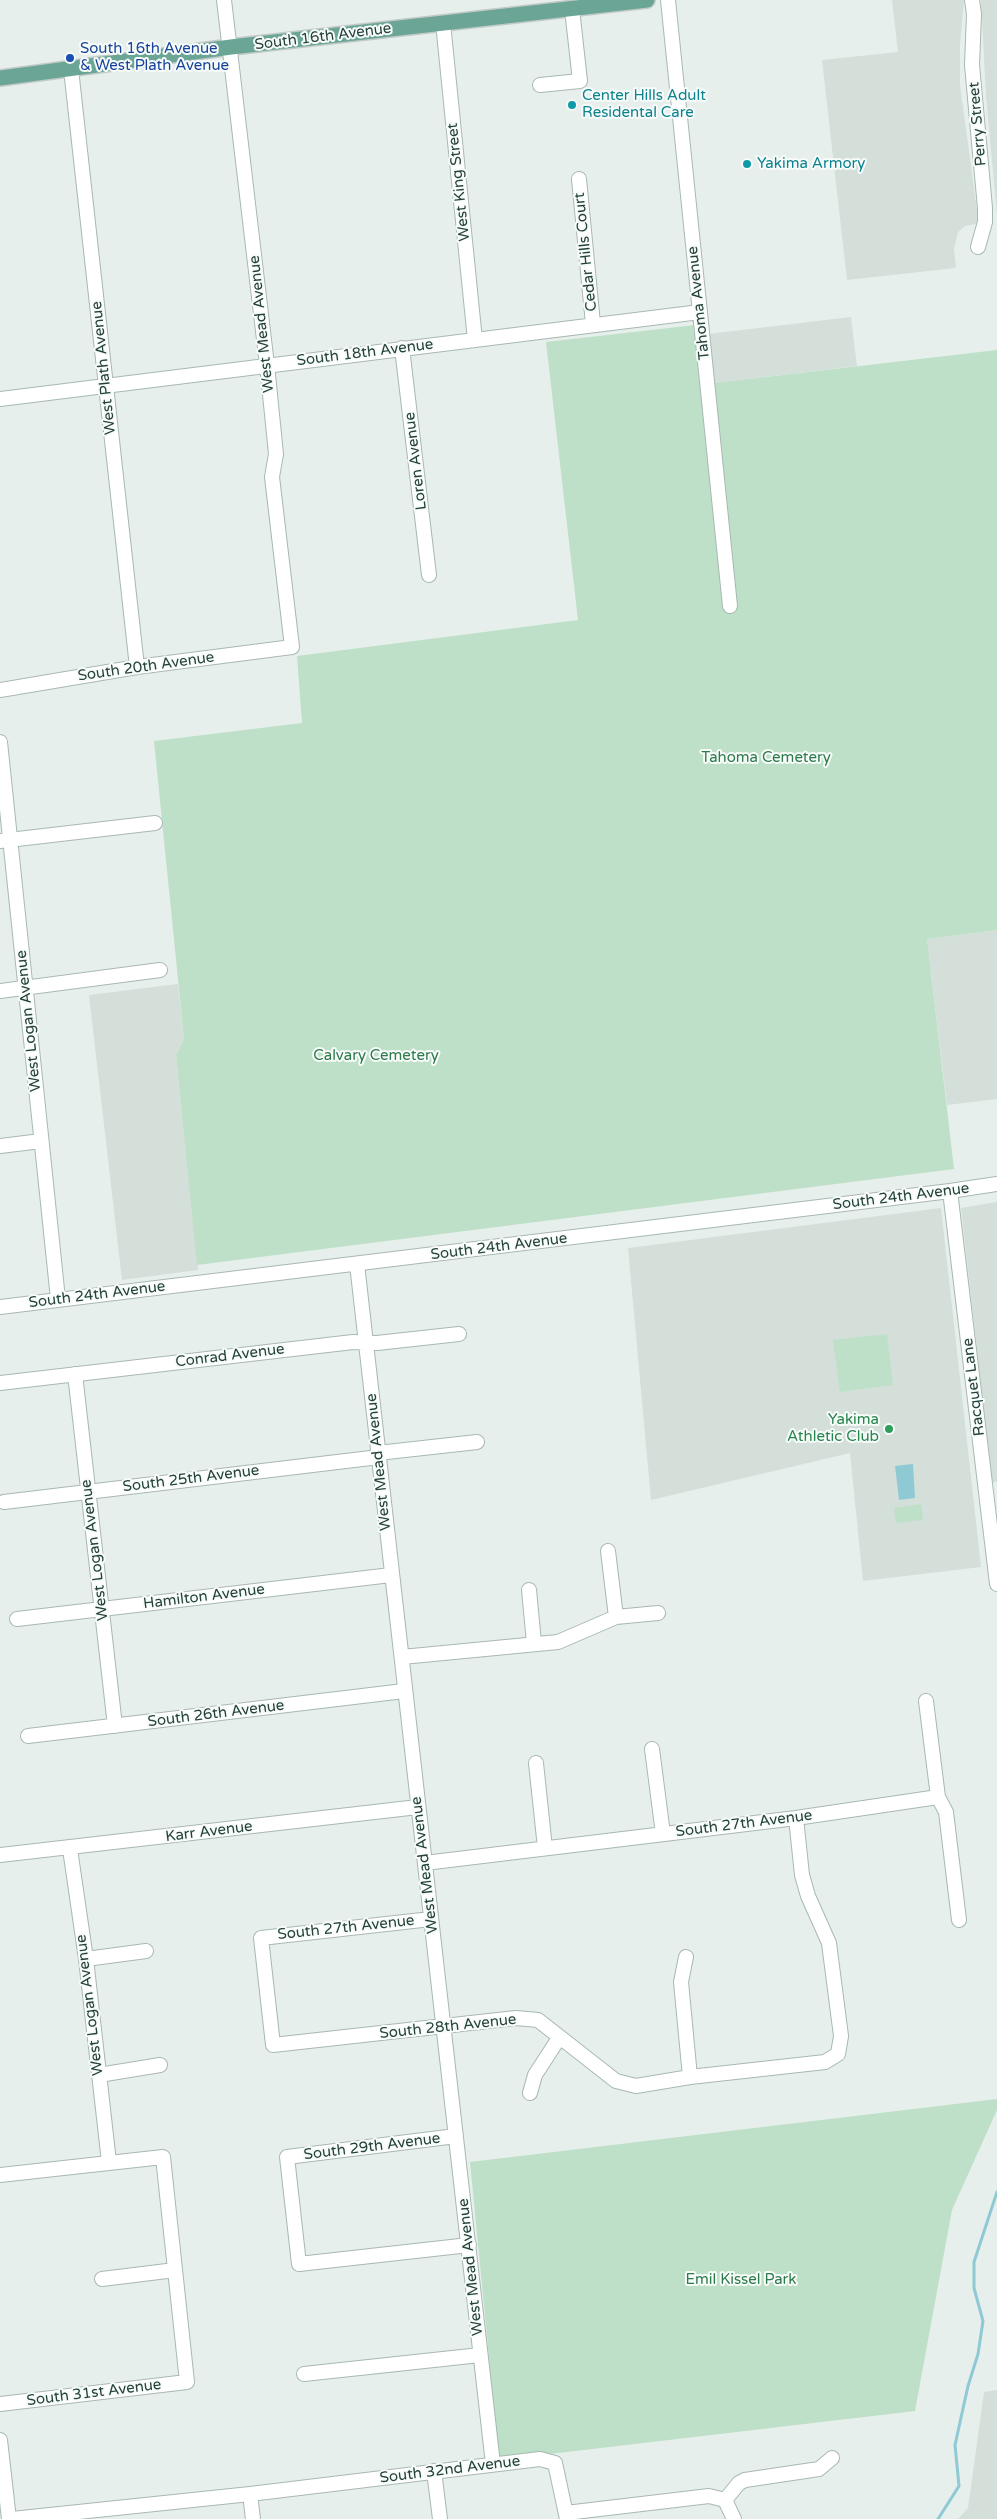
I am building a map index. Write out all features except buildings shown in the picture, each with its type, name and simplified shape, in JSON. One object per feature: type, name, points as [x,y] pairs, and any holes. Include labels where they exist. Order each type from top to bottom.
[{"type":"main road","name":"South 16th Avenue","points":[[0,78],[231,48],[646,0]]},
{"type":"street","name":"West Mead Avenue","points":[[224,0],[267,365],[276,454],[272,477],[292,647]]},
{"type":"street","name":"Tahoma Avenue","points":[[668,0],[730,606]]},
{"type":"street","name":"Perry Street","points":[[972,0],[974,14],[972,64],[986,222],[978,248]]},
{"type":"street","points":[[540,85],[580,81],[572,9]]},
{"type":"street","name":"West King Street","points":[[443,23],[475,340]]},
{"type":"street","name":"West Plath Avenue","points":[[71,69],[137,667]]},
{"type":"street","name":"Cedar Hills Court","points":[[579,179],[593,324]]},
{"type":"street","name":"South 18th Avenue","points":[[0,399],[700,312]]},
{"type":"street","name":"Loren Avenue","points":[[402,348],[429,575]]},
{"type":"street","name":"South 20th Avenue","points":[[0,690],[137,667],[292,647]]},
{"type":"street","name":"West Logan Avenue","points":[[0,742],[6,841],[25,987],[58,1299]]},
{"type":"street","points":[[6,841],[155,822]]},
{"type":"street","points":[[0,991],[160,970]]},
{"type":"street","points":[[0,1146],[41,1141]]},
{"type":"street","name":"South 24th Avenue","points":[[0,1307],[997,1184]]},
{"type":"street","name":"Racquet Lane","points":[[950,1191],[997,1584]]},
{"type":"street","name":"West Mead Avenue","points":[[357,1264],[493,2464]]},
{"type":"street","name":"Conrad Avenue","points":[[0,1383],[365,1342],[460,1334]]},
{"type":"street","name":"West Logan Avenue","points":[[75,1374],[115,1726]]},
{"type":"street","name":"South 25th Avenue","points":[[4,1502],[477,1442]]},
{"type":"street","points":[[608,1551],[616,1618]]},
{"type":"street","name":"Hamilton Avenue","points":[[17,1619],[391,1575]]},
{"type":"street","points":[[529,1590],[534,1643]]},
{"type":"street","points":[[402,1658],[558,1642],[616,1618],[658,1613]]},
{"type":"street","name":"South 26th Avenue","points":[[28,1736],[404,1692]]},
{"type":"street","points":[[926,1702],[938,1798],[946,1812],[959,1920]]},
{"type":"street","points":[[652,1748],[663,1834]]},
{"type":"street","points":[[536,1763],[545,1848]]},
{"type":"street","name":"South 27th Avenue","points":[[424,1863],[796,1818],[938,1798]]},
{"type":"street","name":"Karr Avenue","points":[[0,1855],[70,1849],[418,1807]]},
{"type":"street","name":"South 28th Avenue","points":[[273,2045],[516,2018],[538,2020],[616,2081],[636,2086],[690,2077],[825,2062],[838,2054],[841,2036],[829,1943],[808,1896],[802,1875],[796,1818]]},
{"type":"street","name":"West Logan Avenue","points":[[70,1849],[86,1959],[109,2162]]},
{"type":"street","name":"South 27th Avenue","points":[[273,2045],[261,1938],[431,1919]]},
{"type":"street","points":[[86,1959],[146,1951]]},
{"type":"street","points":[[686,1957],[681,1982],[690,2077]]},
{"type":"street","points":[[530,2093],[534,2075],[559,2038]]},
{"type":"street","points":[[99,2075],[160,2065]]},
{"type":"street","name":"South 29th Avenue","points":[[456,2136],[287,2157],[299,2264],[469,2245]]},
{"type":"street","points":[[0,2175],[163,2157],[175,2270],[102,2279]]},
{"type":"street","name":"South 31st Avenue","points":[[0,2404],[187,2382],[175,2270]]},
{"type":"street","points":[[304,2374],[480,2355]]},
{"type":"street","points":[[0,2440],[10,2519]]},
{"type":"street","points":[[734,2519],[725,2500],[739,2482],[819,2469],[832,2458]]},
{"type":"street","name":"South 32nd Avenue","points":[[10,2519],[136,2513],[250,2494],[540,2459],[555,2463],[566,2516],[709,2496],[725,2500]]},
{"type":"street","points":[[434,2471],[440,2519]]},
{"type":"street","points":[[250,2494],[253,2519]]},
{"type":"shaded area","points":[[892,0],[964,0],[960,45],[960,85],[978,218],[976,224],[965,226],[958,232],[954,249],[956,268],[847,280],[822,60],[898,52]]},
{"type":"shaded area","points":[[981,0],[997,0],[997,215],[986,96]]},
{"type":"shaded area","points":[[851,317],[857,366],[714,383],[708,334]]},
{"type":"shaded area","points":[[997,930],[997,1099],[947,1105],[927,939]]},
{"type":"shaded area","points":[[178,984],[184,1039],[176,1055],[198,1270],[122,1280],[89,995]]},
{"type":"shaded area","points":[[997,1202],[997,1482],[992,1482],[961,1208]]},
{"type":"shaded area","points":[[941,1208],[981,1567],[863,1581],[850,1453],[651,1500],[628,1248]]},
{"type":"shaded area","points":[[997,2390],[997,2519],[958,2519],[968,2508],[984,2392]]},
{"type":"green space","name":"Tahoma Cemetery","points":[[695,325],[714,383],[997,350],[997,930],[927,939],[954,1169],[197,1265],[176,1055],[184,1039],[154,741],[302,723],[297,656],[578,620],[546,342]]},
{"type":"green space","points":[[887,1334],[893,1385],[840,1392],[833,1340]]},
{"type":"green space","points":[[921,1504],[923,1520],[896,1523],[894,1508]]},
{"type":"green space","name":"Emil Kissel Park","points":[[997,2099],[997,2110],[952,2210],[915,2411],[499,2460],[470,2162]]},
{"type":"water","points":[[913,1464],[915,1498],[899,1500],[895,1466]]},
{"type":"waterway","points":[[938,2519],[959,2486],[955,2445],[968,2386],[978,2354],[983,2321],[974,2288],[974,2262],[997,2192]]},
{"type":"place","name":"South 16th Avenue & West Plath Avenue","points":[[70,58]]},
{"type":"place","name":"Center Hills Adult Residental Care","points":[[572,105]]},
{"type":"place","name":"Yakima Armory","points":[[747,164]]},
{"type":"place","name":"Yakima Athletic Club","points":[[889,1429]]},
{"type":"park label","name":"Calvary Cemetery","points":[[376,1056]]}]
